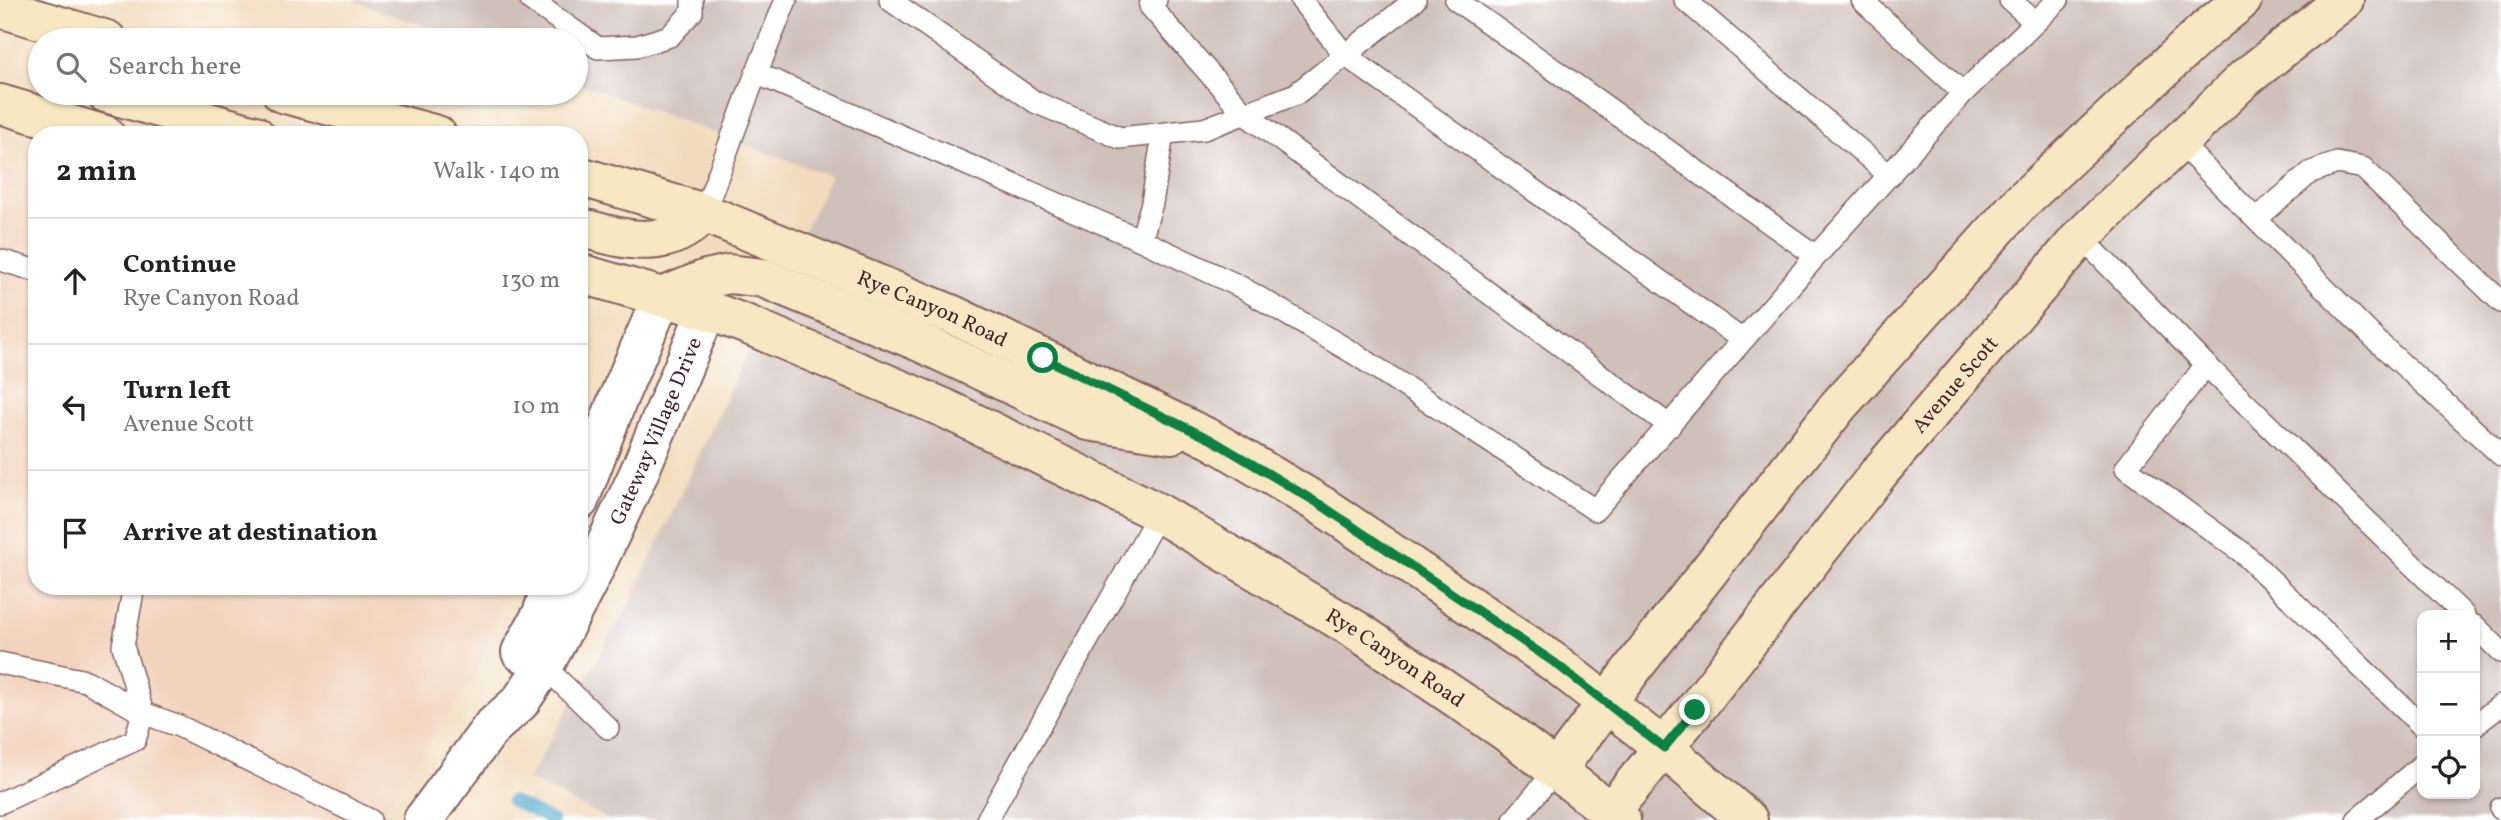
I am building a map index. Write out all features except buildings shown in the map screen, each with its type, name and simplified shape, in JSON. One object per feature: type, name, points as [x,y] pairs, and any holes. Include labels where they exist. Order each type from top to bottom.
[{"type":"main road","points":[[1557,769],[1839,405],[2021,201],[2203,32],[2242,0]]},
{"type":"main road","name":"Avenue Scott","points":[[1611,817],[1878,474],[2081,237],[2244,79],[2344,0]]},
{"type":"main road","points":[[0,8],[67,28]]},
{"type":"main road","points":[[0,92],[28,92]]},
{"type":"main road","points":[[0,104],[75,126]]},
{"type":"main road","points":[[149,105],[223,126]]},
{"type":"main road","points":[[326,105],[404,126]]},
{"type":"main road","name":"Rye Canyon Road","points":[[588,180],[704,213],[953,315],[1212,440],[1321,505],[1555,663],[1664,748],[1748,820]]},
{"type":"main road","points":[[588,229],[624,237],[660,239],[690,228],[704,213]]},
{"type":"main road","points":[[662,298],[706,279],[729,274],[763,278],[919,342],[1088,421],[1212,440]]},
{"type":"main road","name":"Rye Canyon Road","points":[[588,276],[707,310],[748,325],[944,408],[1159,513],[1356,630],[1557,769],[1611,817]]},
{"type":"street","name":"Gateway Village Drive","points":[[588,477],[619,396],[662,298]]},
{"type":"street","name":"Gateway Village Drive","points":[[588,582],[632,487],[707,310]]},
{"type":"street","name":"Gateway Village Drive","points":[[491,728],[500,691],[542,614],[548,595]]},
{"type":"street","name":"Gateway Village Drive","points":[[423,820],[491,728],[520,702],[544,666],[581,595]]},
{"type":"lane","points":[[531,0],[570,28]]},
{"type":"lane","points":[[588,41],[598,48],[637,46],[670,36],[692,12],[692,0]]},
{"type":"lane","points":[[704,213],[786,0]]},
{"type":"lane","points":[[890,0],[1035,102],[1121,138],[1204,130],[1296,94],[1415,0]]},
{"type":"lane","points":[[1156,0],[1150,6],[1245,114],[1670,426]]},
{"type":"lane","points":[[1301,0],[1345,55],[1741,339]]},
{"type":"lane","points":[[1456,0],[1816,256]]},
{"type":"lane","points":[[1685,0],[1890,176]]},
{"type":"lane","points":[[1862,0],[1963,93]]},
{"type":"lane","points":[[2010,0],[2035,22]]},
{"type":"lane","points":[[756,73],[1141,240],[1239,286],[1343,347],[1595,509],[1670,426],[1741,339],[1963,93],[2058,0]]},
{"type":"lane","points":[[1141,240],[1152,204],[1163,134]]},
{"type":"lane","points":[[2179,142],[2378,342],[2501,455]]},
{"type":"lane","points":[[2256,219],[2311,172],[2337,163],[2363,168],[2501,302]]},
{"type":"lane","points":[[2081,237],[2206,365],[2459,610]]},
{"type":"lane","points":[[0,260],[28,268]]},
{"type":"lane","points":[[2206,365],[2126,468],[2243,553],[2417,721]]},
{"type":"lane","points":[[987,820],[1159,513]]},
{"type":"lane","points":[[0,803],[135,740],[144,713],[123,646],[132,595]]},
{"type":"lane","points":[[2480,631],[2501,652]]},
{"type":"lane","points":[[0,663],[86,681],[144,713],[179,726],[370,820]]},
{"type":"lane","points":[[544,666],[608,728]]},
{"type":"lane","points":[[2480,721],[2501,705]]},
{"type":"lane","points":[[1514,820],[1557,769]]},
{"type":"lane","points":[[2357,820],[2417,769]]},
{"type":"shaded area","points":[[352,0],[2501,0],[2501,820],[610,820],[528,779],[631,600],[830,176],[588,86],[588,28],[429,28]]},
{"type":"shaded area","points":[[0,166],[28,176],[28,595],[505,595],[478,672],[377,820],[0,820]]},
{"type":"waterway","points":[[512,801],[552,820]]},
{"type":"route","points":[[1043,358],[1212,440],[1321,505],[1555,663],[1664,748],[1695,710]]}]
